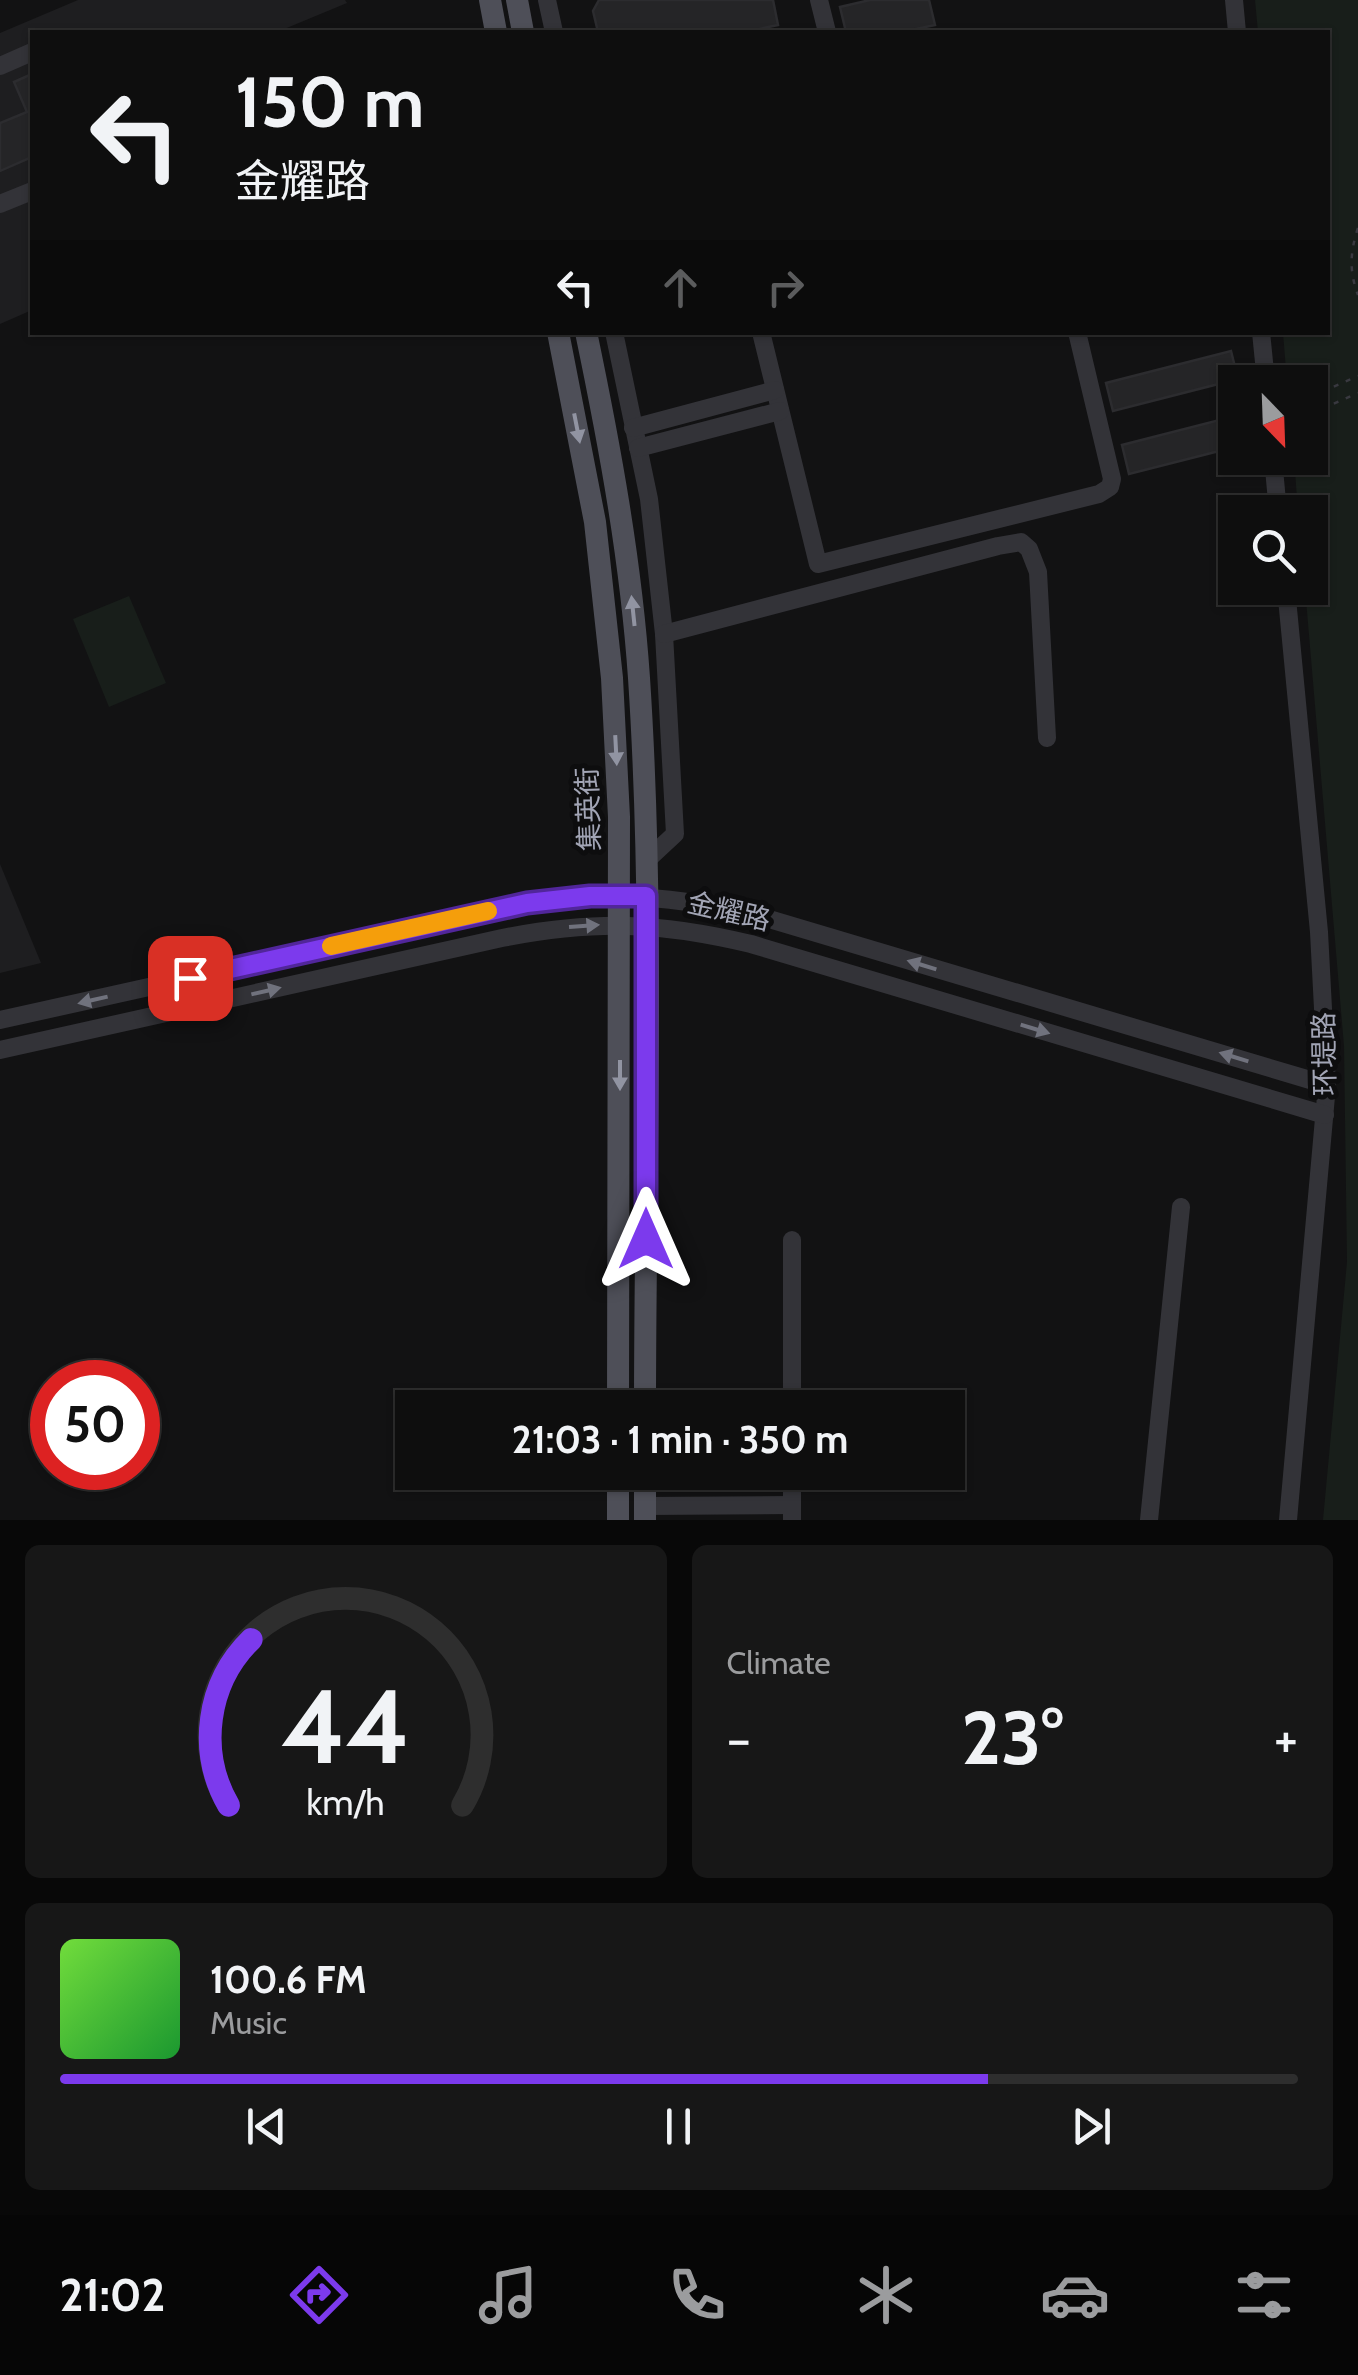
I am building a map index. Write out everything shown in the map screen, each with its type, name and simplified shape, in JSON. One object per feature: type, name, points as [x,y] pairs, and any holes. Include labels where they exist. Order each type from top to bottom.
[{"type":"main road","points":[[490,0],[496,30]]},
{"type":"main road","points":[[517,0],[524,30]]},
{"type":"main road","name":"集英街","points":[[559,335],[595,522],[612,678],[620,817],[618,1390]]},
{"type":"main road","name":"集英街","points":[[587,335],[619,503],[642,728],[646,861],[645,1390]]},
{"type":"main road","points":[[618,1490],[618,1520]]},
{"type":"street","points":[[547,0],[554,30]]},
{"type":"street","points":[[819,0],[826,30]]},
{"type":"street","points":[[1234,0],[1237,30]]},
{"type":"street","points":[[0,66],[30,53]]},
{"type":"street","points":[[0,204],[30,192]]},
{"type":"street","points":[[615,335],[649,499],[664,634],[675,834],[646,861]]},
{"type":"street","points":[[762,335],[818,564],[1099,494],[1110,488],[1112,479],[1078,335]]},
{"type":"street","points":[[1262,335],[1265,365]]},
{"type":"street","points":[[633,428],[775,390]]},
{"type":"street","points":[[638,448],[780,411]]},
{"type":"street","points":[[664,634],[1021,542],[1029,549],[1038,572],[1047,738]]},
{"type":"street","name":"环堤路","points":[[1288,605],[1319,932],[1327,1085],[1288,1520]]},
{"type":"street","name":"金耀路","points":[[0,1020],[511,906],[563,898],[646,896],[698,902],[759,916],[1327,1085]]},
{"type":"street","name":"金耀路","points":[[0,1050],[502,938],[566,927],[620,924],[692,931],[751,944],[1325,1115]]},
{"type":"street","points":[[1148,1520],[1182,1207]]},
{"type":"street","points":[[792,1240],[792,1390]]},
{"type":"street","points":[[644,1513],[792,1512]]},
{"type":"path","points":[[1358,228],[1351,254],[1352,278],[1358,295]]},
{"type":"path","points":[[1328,389],[1358,376]]},
{"type":"path","points":[[1328,406],[1358,393]]},
{"type":"shaded area","points":[[78,0],[347,3],[282,30],[30,30],[30,311],[0,324],[0,33]]},
{"type":"shaded area","points":[[1255,0],[1358,0],[1358,1520],[1323,1520],[1347,1262],[1344,1046],[1306,605],[1328,605],[1328,495],[1297,495],[1295,475],[1328,475],[1328,365],[1286,365],[1283,335],[1330,335],[1330,30],[1258,30]]},
{"type":"shaded area","points":[[129,596],[166,683],[109,707],[73,619]]},
{"type":"shaded area","points":[[0,864],[41,963],[0,973]]},
{"type":"building","points":[[599,0],[773,0],[778,25],[754,30],[598,30],[593,11]]},
{"type":"building","points":[[870,0],[929,0],[935,25],[911,30],[846,30],[840,7]]},
{"type":"building","points":[[30,75],[30,158],[0,171],[0,123],[27,112],[14,82]]},
{"type":"building","points":[[1231,351],[1234,365],[1218,365],[1218,384],[1113,411],[1106,383]]},
{"type":"building","points":[[1218,420],[1218,451],[1129,474],[1122,445]]},
{"type":"slow traffic","points":[[331,946],[488,911]]},
{"type":"route","points":[[190,978],[527,903],[590,896],[646,896],[646,1239]]}]
